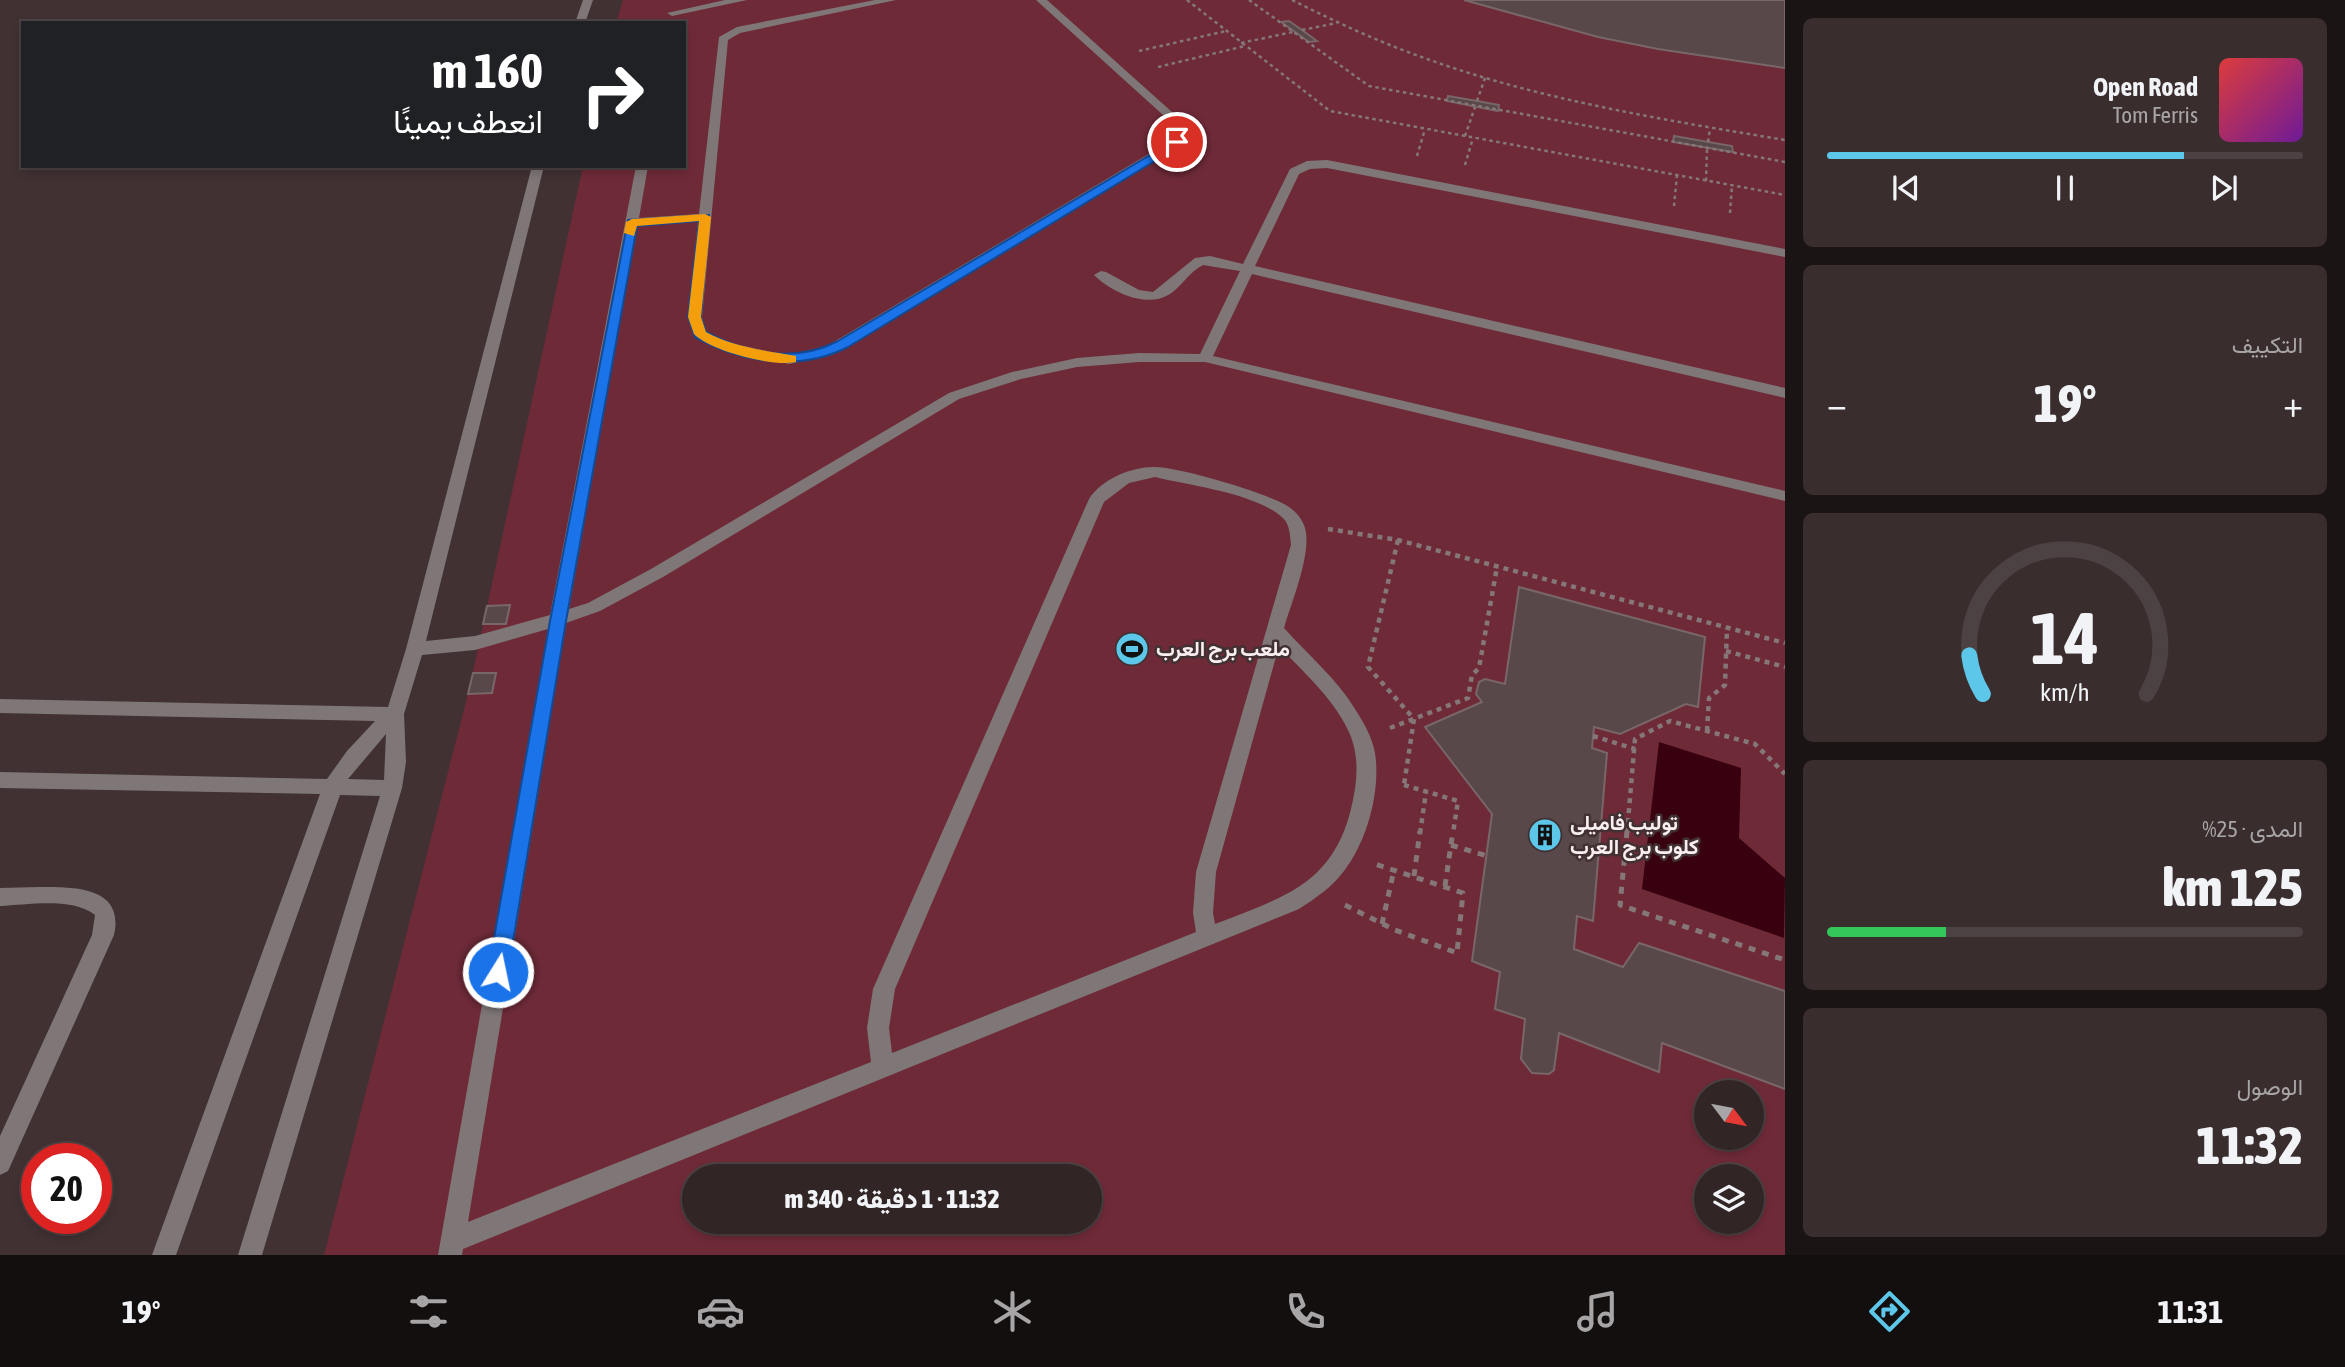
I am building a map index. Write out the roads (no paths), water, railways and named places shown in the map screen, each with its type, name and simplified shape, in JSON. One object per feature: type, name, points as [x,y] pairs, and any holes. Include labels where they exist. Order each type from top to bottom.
[{"type":"street","points":[[581,21],[588,0]]},
{"type":"street","points":[[675,0],[671,18],[738,0]]},
{"type":"street","points":[[891,0],[737,30],[723,39],[695,317],[700,334],[721,345],[760,355],[802,359],[827,352],[1177,142],[1182,133],[1178,123],[1041,0]]},
{"type":"street","points":[[1205,358],[1294,172],[1299,168],[1317,164],[1785,253]]},
{"type":"street","points":[[250,1255],[392,788],[396,762],[395,714],[415,649],[537,168]]},
{"type":"street","points":[[451,1248],[558,621],[642,168]]},
{"type":"street","points":[[632,222],[705,217]]},
{"type":"street","points":[[1101,275],[1136,293],[1151,296],[1164,292],[1198,260],[1210,260],[1785,393]]},
{"type":"street","points":[[415,649],[475,643],[558,621],[627,590],[954,396],[992,381],[1076,361],[1120,357],[1205,358],[1785,496]]},
{"type":"street","points":[[883,1069],[878,1028],[884,989],[1097,499],[1126,477],[1155,472],[1268,502],[1290,516],[1296,525],[1299,544],[1206,872],[1203,914],[1207,936]]},
{"type":"street","points":[[451,1248],[1292,903],[1313,889],[1332,873],[1345,854],[1354,833],[1366,776],[1366,758],[1361,739],[1342,704],[1275,630]]},
{"type":"street","points":[[0,706],[395,714]]},
{"type":"street","points":[[164,1255],[334,786],[364,743],[395,714]]},
{"type":"street","points":[[0,780],[392,788]]},
{"type":"street","points":[[0,897],[79,898],[95,901],[104,911],[107,922],[0,1163]]},
{"type":"place","name":"ملعب برج العرب","points":[[1132,649]]},
{"type":"place","name":"توليب فاميلى كلوب برج العرب","points":[[1545,835]]}]
